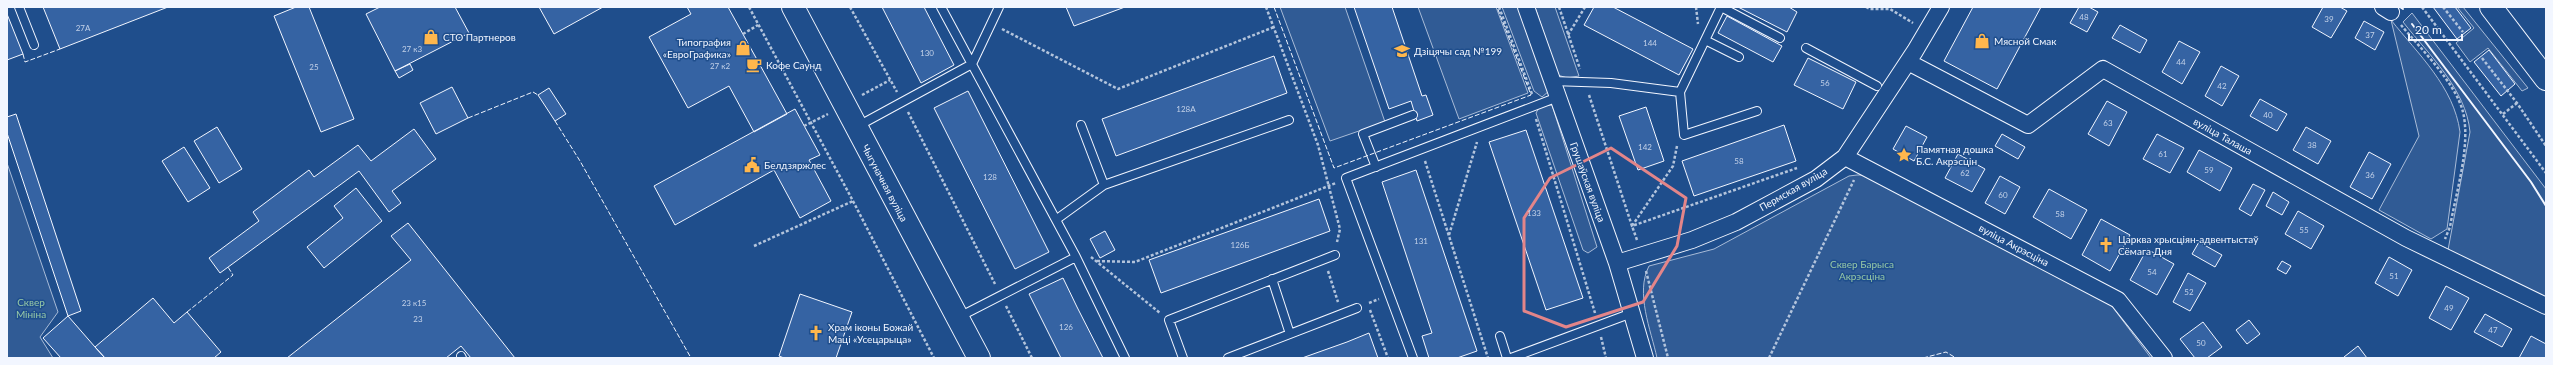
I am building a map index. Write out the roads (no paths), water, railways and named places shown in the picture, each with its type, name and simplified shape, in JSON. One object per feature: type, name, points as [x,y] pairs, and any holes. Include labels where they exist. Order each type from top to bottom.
[{"type":"main road","name":"Чыгуначная вуліца","points":[[793,7],[979,358]]},
{"type":"main road","points":[[2491,7],[2546,79]]},
{"type":"street","name":"Грушаўская вуліца","points":[[1526,7],[1617,263],[1645,358]]},
{"type":"street","name":"Пермская вуліца","points":[[1617,263],[1692,240],[1736,222],[1816,179],[1845,157],[1908,62],[1941,7]]},
{"type":"street","name":"вуліца Талаша","points":[[1908,62],[2028,125],[2103,70],[2438,254],[2546,306]]},
{"type":"street","name":"вуліца Акрэсціна","points":[[1845,157],[2118,300],[2164,358]]},
{"type":"lane","points":[[19,7],[34,45]]},
{"type":"lane","points":[[941,7],[1057,219],[1125,358]]},
{"type":"lane","points":[[856,128],[904,103],[972,64],[999,7]]},
{"type":"lane","points":[[1757,111],[1684,135],[1680,92],[1721,7],[1780,38]]},
{"type":"lane","points":[[1705,40],[1739,58]]},
{"type":"lane","points":[[1806,48],[1877,86]]},
{"type":"lane","points":[[1552,81],[1610,83],[1680,92]]},
{"type":"lane","points":[[1413,358],[1346,178],[1558,96]]},
{"type":"lane","points":[[1376,167],[1363,134],[1413,115]]},
{"type":"lane","points":[[1057,219],[1104,185],[1289,120]]},
{"type":"lane","points":[[1081,125],[1104,185]]},
{"type":"lane","points":[[1183,358],[1169,320],[1335,255]]},
{"type":"lane","points":[[957,318],[1077,260]]},
{"type":"lane","points":[[1272,279],[1290,334]]},
{"type":"lane","points":[[1228,358],[1357,308]]},
{"type":"lane","points":[[1511,358],[1632,313]]},
{"type":"lane","points":[[1500,336],[1507,358]]},
{"type":"place","name":"СТО Партнеров","points":[[431,37]]},
{"type":"place","name":"Мясной Смак","points":[[1982,41]]},
{"type":"place","name":"Типография «ЕвроГрафика»","points":[[743,48]]},
{"type":"place","name":"Дзіцячы сад №199","points":[[1402,51]]},
{"type":"place","name":"Кофе Саунд","points":[[754,65]]},
{"type":"place","name":"Памятная дошка Б.С. Акрэсцін","points":[[1904,155]]},
{"type":"place","name":"Белдзяржлес","points":[[752,165]]},
{"type":"place","name":"Царква хрысціян-адвентыстаў Сёмага Дня","points":[[2106,245]]},
{"type":"place","name":"Храм іконы Божай Маці «Усецарыца»","points":[[816,333]]},
{"type":"park label","name":"Сквер Барыса Акрэсціна","points":[[1862,270]]},
{"type":"park label","name":"Сквер Мініна","points":[[31,308]]}]
